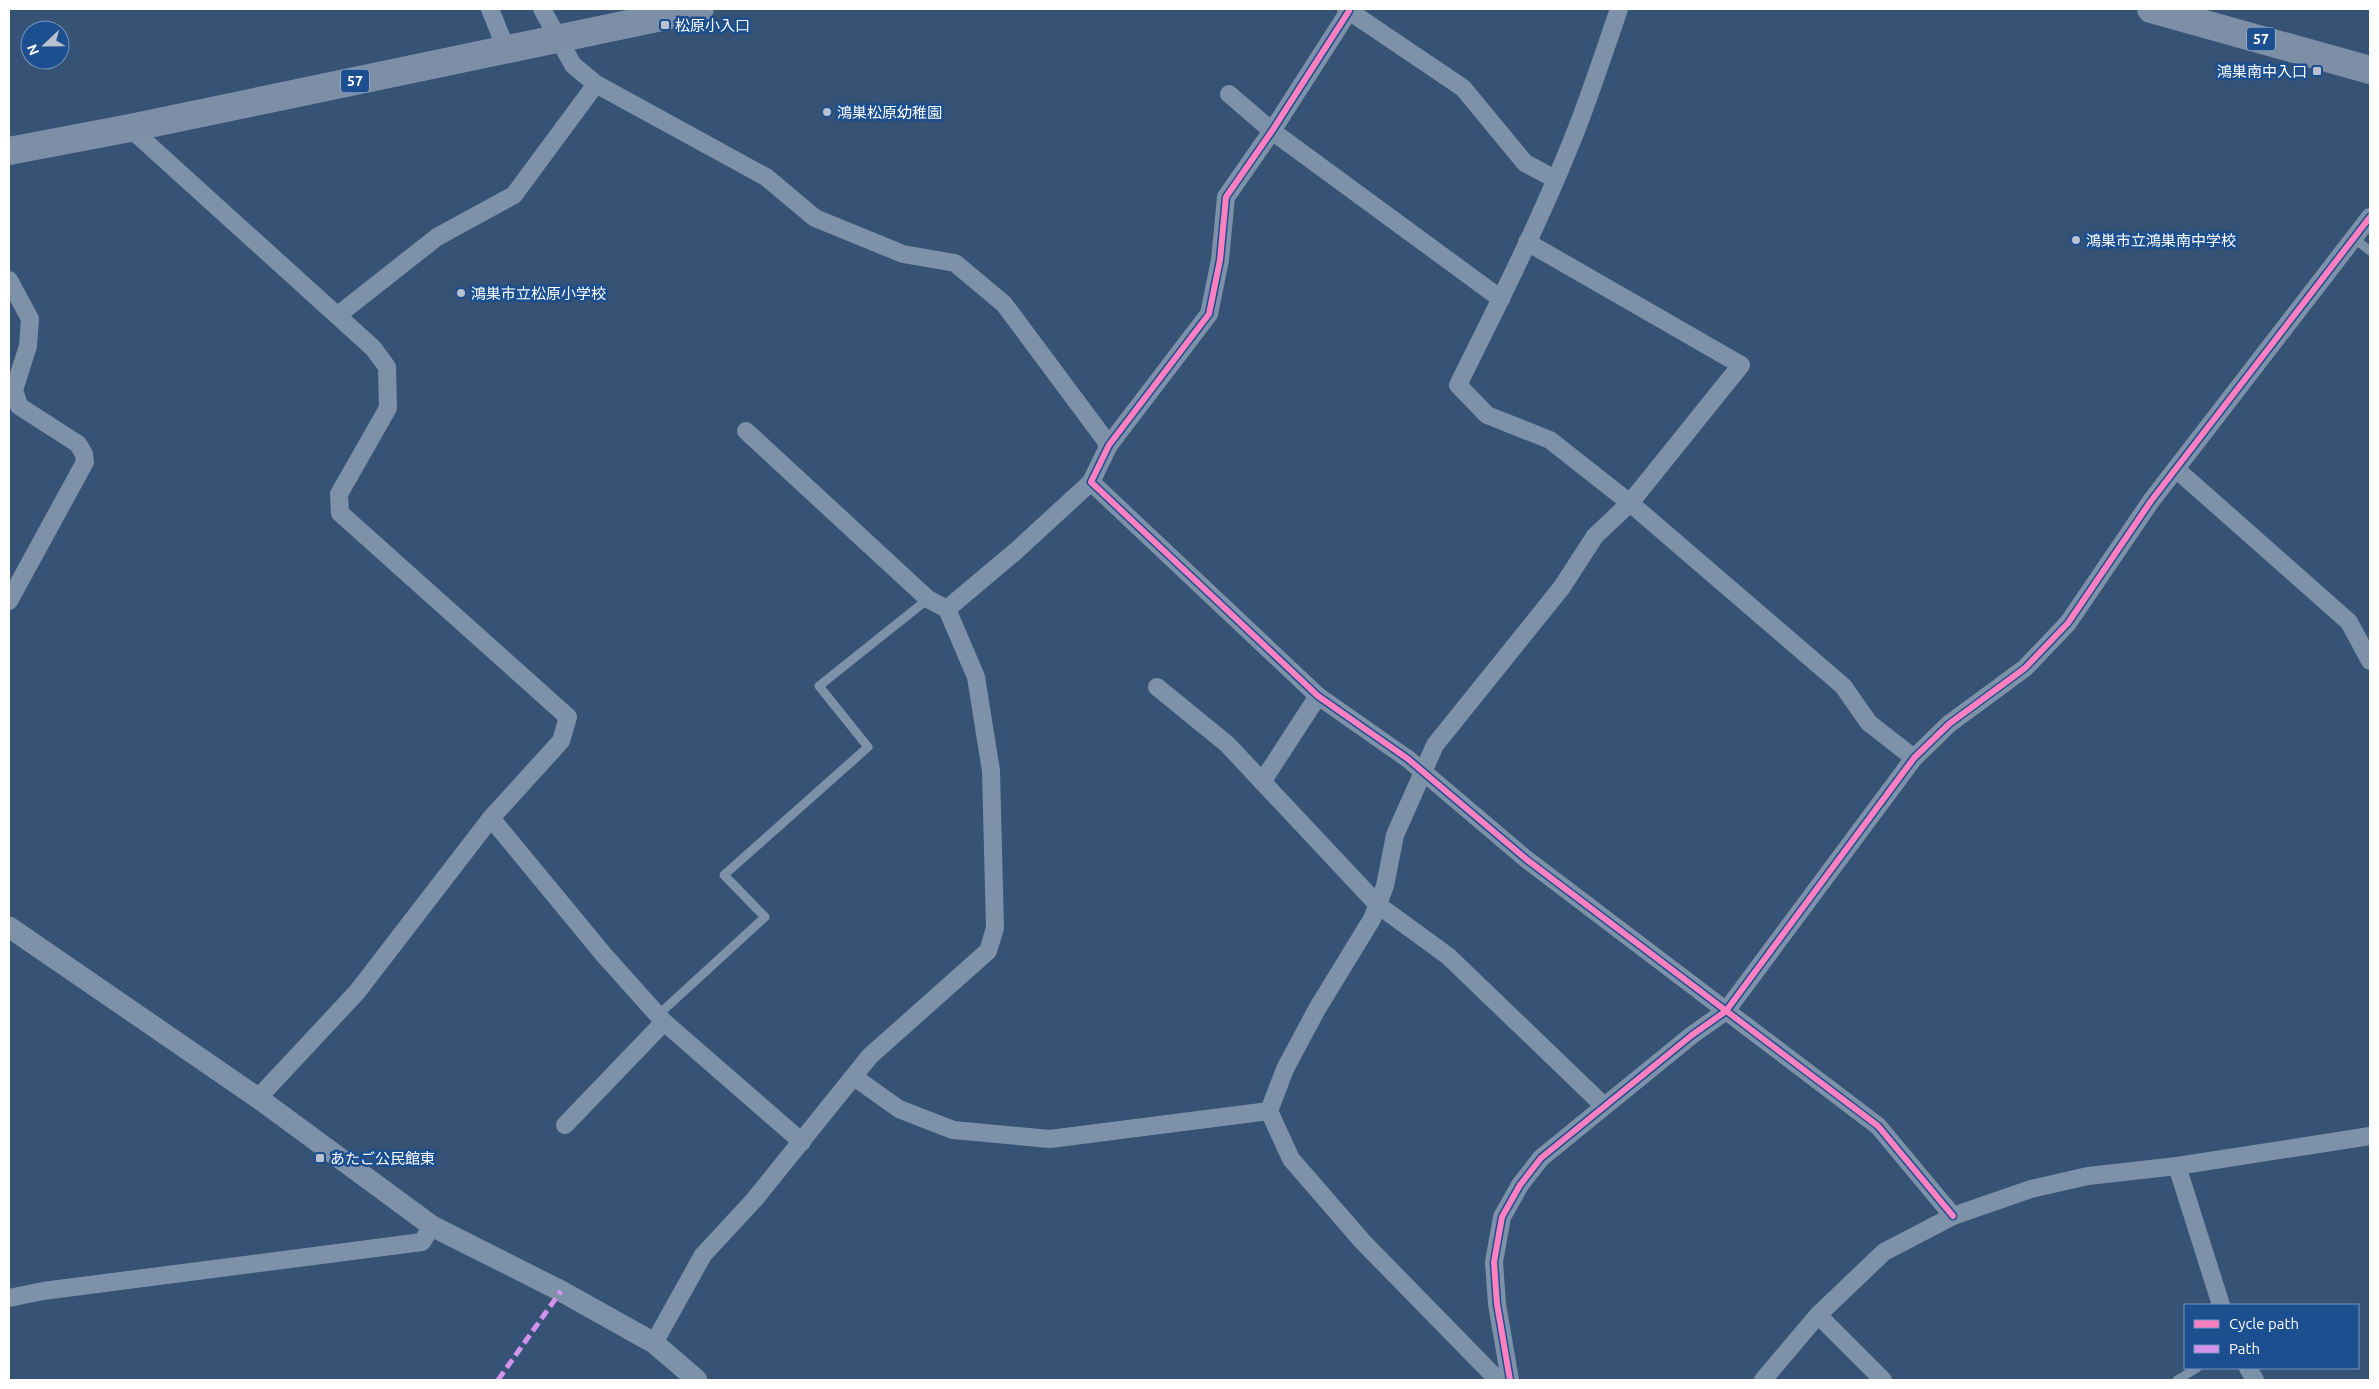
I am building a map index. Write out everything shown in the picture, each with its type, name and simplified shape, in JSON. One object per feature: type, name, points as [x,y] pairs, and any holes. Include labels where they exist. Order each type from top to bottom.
[{"type":"main road","name":"57","points":[[9,151],[130,128],[700,9]]},
{"type":"main road","name":"57","points":[[2151,9],[2370,70]]},
{"type":"street","points":[[490,9],[506,49]]},
{"type":"street","points":[[542,9],[572,65],[596,84],[766,177],[815,218],[903,254],[955,263],[1004,304],[1109,445]]},
{"type":"street","points":[[1620,9],[1579,123],[1555,179],[1501,299],[1458,385],[1487,415],[1550,440],[1630,503],[1843,686],[1868,723],[1914,758]]},
{"type":"street","points":[[947,609],[1016,551],[1091,482],[1109,445],[1209,314],[1220,260],[1226,197],[1272,131],[1347,10],[1463,88],[1526,163],[1555,179]]},
{"type":"street","points":[[338,315],[437,237],[514,196],[596,84]]},
{"type":"street","points":[[1229,94],[1272,131],[1501,299]]},
{"type":"street","points":[[130,128],[373,348],[387,367],[388,408],[339,494],[340,513],[568,717],[561,741],[491,818],[357,992],[258,1098]]},
{"type":"street","points":[[1510,1380],[1497,1304],[1494,1262],[1502,1216],[1520,1185],[1541,1158],[1692,1035],[1726,1011],[1914,758],[1949,724],[2025,668],[2068,623],[2152,501],[2370,217]]},
{"type":"street","points":[[1498,1380],[1363,1242],[1290,1158],[1269,1111],[1285,1069],[1317,1009],[1372,919],[1385,886],[1395,835],[1435,745],[1546,609],[1595,536],[1630,503],[1741,366],[1527,242]]},
{"type":"street","points":[[9,280],[30,319],[28,346],[14,370],[14,390],[19,406],[78,444],[84,454],[85,462],[9,601]]},
{"type":"street","points":[[654,1344],[703,1255],[754,1200],[870,1056],[988,951],[995,928],[992,771],[976,677],[947,609],[928,599],[746,431]]},
{"type":"street","points":[[2176,469],[2349,622],[2370,661]]},
{"type":"street","points":[[1091,482],[1318,696],[1408,759],[1423,774],[1526,859],[1878,1126],[1953,1216]]},
{"type":"street","points":[[1157,687],[1227,744],[1378,904],[1448,956],[1604,1106]]},
{"type":"street","points":[[1262,782],[1318,696]]},
{"type":"street","points":[[491,818],[604,955],[661,1018],[802,1142]]},
{"type":"street","points":[[9,927],[258,1098],[432,1226],[561,1291],[654,1344],[697,1380]]},
{"type":"street","points":[[565,1125],[661,1018]]},
{"type":"street","points":[[854,1077],[899,1109],[953,1130],[1050,1139],[1269,1111]]},
{"type":"street","points":[[1763,1380],[1818,1316],[1884,1252],[1953,1216],[2031,1189],[2079,1178],[2177,1166],[2370,1136]]},
{"type":"street","points":[[2177,1166],[2221,1304]]},
{"type":"street","points":[[9,1298],[43,1291],[422,1242],[432,1226]]},
{"type":"street","points":[[1818,1316],[1883,1380]]},
{"type":"street","points":[[2249,1369],[2255,1380]]},
{"type":"lane","points":[[2355,239],[2370,251]]},
{"type":"lane","points":[[661,1018],[764,917],[724,874],[868,747],[819,686],[928,599]]},
{"type":"lane","points":[[2176,1380],[2195,1369]]},
{"type":"marked path","points":[[498,1380],[561,1291]]},
{"type":"cycle path","points":[[1349,11],[1272,131],[1226,197],[1220,260],[1209,314],[1109,445],[1091,482],[1318,696],[1408,759],[1526,859],[1878,1126],[1953,1216]]},
{"type":"cycle path","points":[[1510,1380],[1497,1304],[1494,1262],[1502,1217],[1520,1185],[1541,1158],[1692,1035],[1726,1011],[1914,758],[1949,724],[2025,668],[2068,623],[2151,501],[2370,217]]},
{"type":"place","name":"松原小入口","points":[[665,25]]},
{"type":"place","name":"鴻巣南中入口","points":[[2317,71]]},
{"type":"place","name":"鴻巣松原幼稚園","points":[[827,112]]},
{"type":"place","name":"鴻巣市立鴻巣南中学校","points":[[2076,240]]},
{"type":"place","name":"鴻巣市立松原小学校","points":[[461,293]]},
{"type":"place","name":"あたご公民館東","points":[[320,1158]]}]
